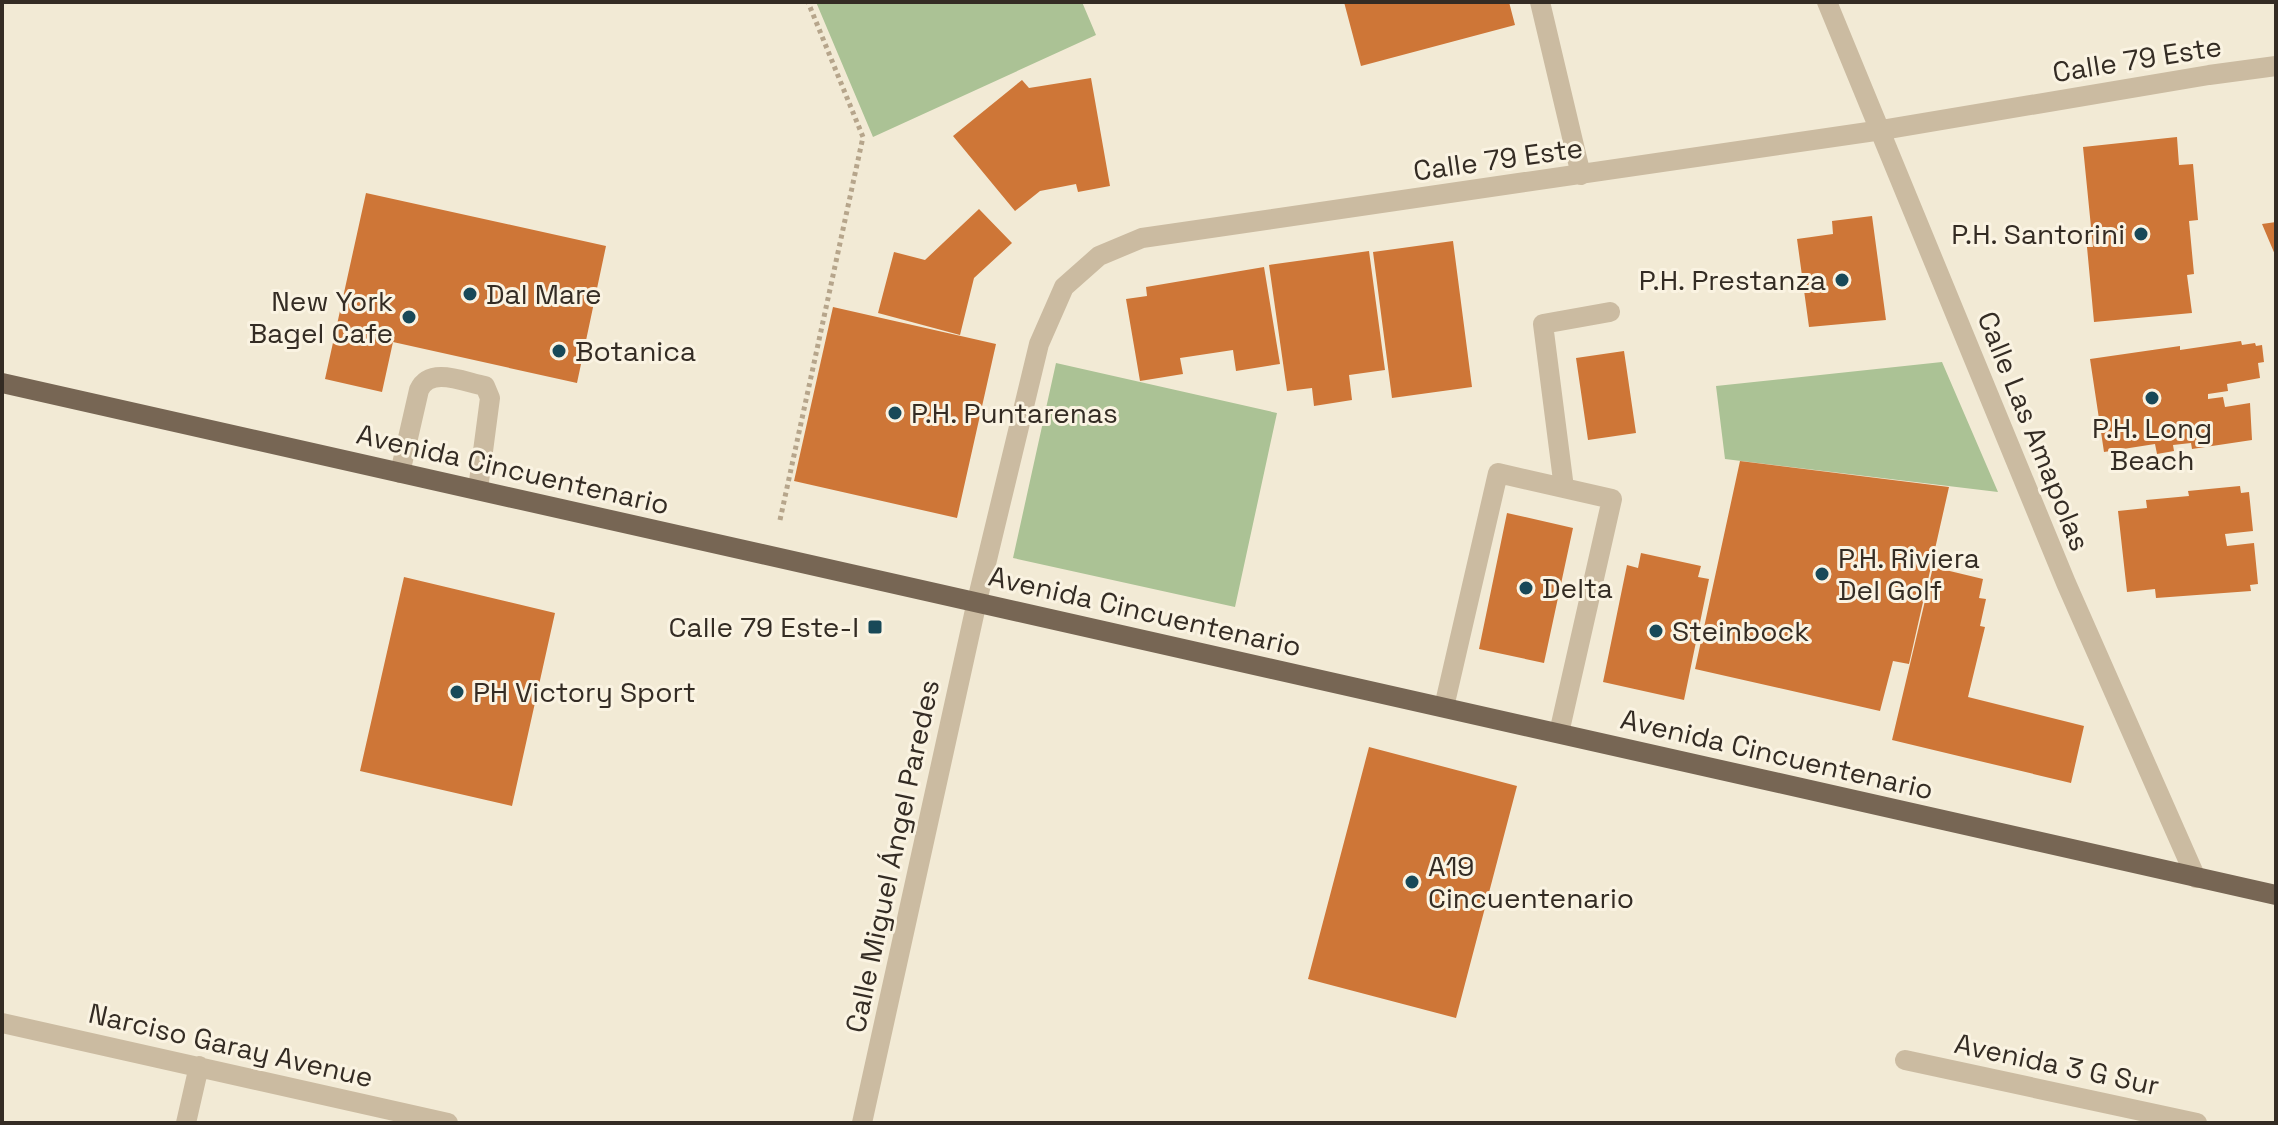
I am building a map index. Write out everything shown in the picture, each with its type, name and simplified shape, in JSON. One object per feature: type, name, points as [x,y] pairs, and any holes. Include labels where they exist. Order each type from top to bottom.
[{"type":"main road","name":"Avenida Cincuentenario","points":[[2,383],[2276,895]]},
{"type":"street","points":[[1540,2],[1581,175]]},
{"type":"street","name":"Calle Las Amapolas","points":[[1827,2],[2066,583],[2196,878]]},
{"type":"street","name":"Calle 79 Este","points":[[977,601],[1039,344],[1064,287],[1099,256],[1142,238],[1882,130],[2276,66]]},
{"type":"street","points":[[1564,488],[1543,324],[1610,312]]},
{"type":"street","points":[[400,473],[419,390],[423,381],[434,375],[485,386],[490,398],[478,489]]},
{"type":"street","points":[[1444,707],[1498,473],[1612,499],[1559,733]]},
{"type":"street","name":"Calle Miguel Ángel Paredes","points":[[862,1123],[977,601]]},
{"type":"street","name":"Narciso Garay Avenue","points":[[2,1023],[448,1123]]},
{"type":"street","name":"Avenida 3 G Sur","points":[[1905,1060],[2197,1123]]},
{"type":"street","points":[[186,1123],[199,1066]]},
{"type":"path","points":[[780,520],[863,137],[808,2]]},
{"type":"green space","points":[[816,2],[1082,2],[1096,35],[873,137]]},
{"type":"green space","points":[[1942,362],[1998,492],[1725,459],[1716,386]]},
{"type":"green space","points":[[1056,363],[1277,413],[1235,607],[1013,558]]},
{"type":"building","points":[[1344,2],[1509,2],[1515,25],[1361,66]]},
{"type":"building","points":[[1091,78],[1110,186],[1078,192],[1076,184],[1040,191],[1015,211],[953,136],[1022,80],[1029,88]]},
{"type":"building","name":"P.H. Santorini","points":[[2177,137],[2179,165],[2193,164],[2198,220],[2189,221],[2194,274],[2187,275],[2192,313],[2094,322],[2087,247],[2093,247],[2083,147]]},
{"type":"building","name":"Dal Mare","points":[[366,193],[606,246],[577,383],[393,342],[382,392],[325,379]]},
{"type":"building","points":[[979,209],[1012,243],[974,278],[960,335],[878,313],[894,252],[925,260]]},
{"type":"building","name":"P.H. Prestanza","points":[[1872,216],[1886,320],[1809,327],[1797,239],[1833,234],[1832,221]]},
{"type":"building","points":[[2276,222],[2276,257],[2262,224]]},
{"type":"building","points":[[1453,241],[1472,387],[1392,398],[1373,252]]},
{"type":"building","points":[[1369,251],[1385,370],[1349,375],[1352,400],[1314,406],[1312,388],[1287,391],[1269,265]]},
{"type":"building","points":[[1264,267],[1280,364],[1236,371],[1233,350],[1180,358],[1183,374],[1140,381],[1126,299],[1147,296],[1146,287]]},
{"type":"building","name":"P.H. Puntarenas","points":[[833,307],[996,344],[957,518],[794,481]]},
{"type":"building","name":"P.H. Long Beach","points":[[2241,341],[2242,345],[2262,345],[2264,362],[2258,363],[2260,378],[2227,384],[2228,391],[2208,394],[2208,399],[2223,397],[2225,407],[2250,403],[2252,440],[2192,449],[2191,443],[2173,445],[2174,451],[2157,454],[2155,444],[2104,452],[2090,359]]},
{"type":"building","points":[[1624,351],[1636,433],[1588,440],[1576,358]]},
{"type":"building","name":"P.H. Riviera Del Golf","points":[[1740,461],[1949,487],[1909,664],[1893,661],[1880,711],[1695,669]]},
{"type":"building","points":[[2240,486],[2241,493],[2249,492],[2253,531],[2225,534],[2227,546],[2254,543],[2258,584],[2250,585],[2251,591],[2156,598],[2155,589],[2127,592],[2118,511],[2147,508],[2146,500],[2189,496],[2188,491]]},
{"type":"building","name":"Delta","points":[[1507,513],[1573,528],[1544,663],[1479,649]]},
{"type":"building","name":"Steinbock","points":[[1641,553],[1701,566],[1698,577],[1709,579],[1684,700],[1603,682],[1627,565],[1638,568]]},
{"type":"building","points":[[1933,567],[1983,579],[1979,598],[1986,599],[1980,626],[1985,627],[1968,697],[2084,726],[2071,783],[1892,740]]},
{"type":"building","name":"PH Victory Sport","points":[[404,577],[555,613],[512,806],[360,771]]},
{"type":"building","name":"A19 Cincuentenario","points":[[1369,747],[1517,786],[1456,1018],[1308,979]]},
{"type":"place","name":"P.H. Santorini","points":[[2141,234]]},
{"type":"place","name":"P.H. Prestanza","points":[[1842,280]]},
{"type":"place","name":"Dal Mare","points":[[470,294]]},
{"type":"place","name":"New York Bagel Cafe","points":[[409,317]]},
{"type":"place","name":"Botanica","points":[[559,351]]},
{"type":"place","name":"P.H. Long Beach","points":[[2152,398]]},
{"type":"place","name":"P.H. Puntarenas","points":[[895,413]]},
{"type":"place","name":"P.H. Riviera Del Golf","points":[[1822,574]]},
{"type":"place","name":"Delta","points":[[1526,588]]},
{"type":"place","name":"Calle 79 Este-I","points":[[875,627]]},
{"type":"place","name":"Steinbock","points":[[1656,631]]},
{"type":"place","name":"PH Victory Sport","points":[[457,692]]},
{"type":"place","name":"A19 Cincuentenario","points":[[1412,882]]}]
